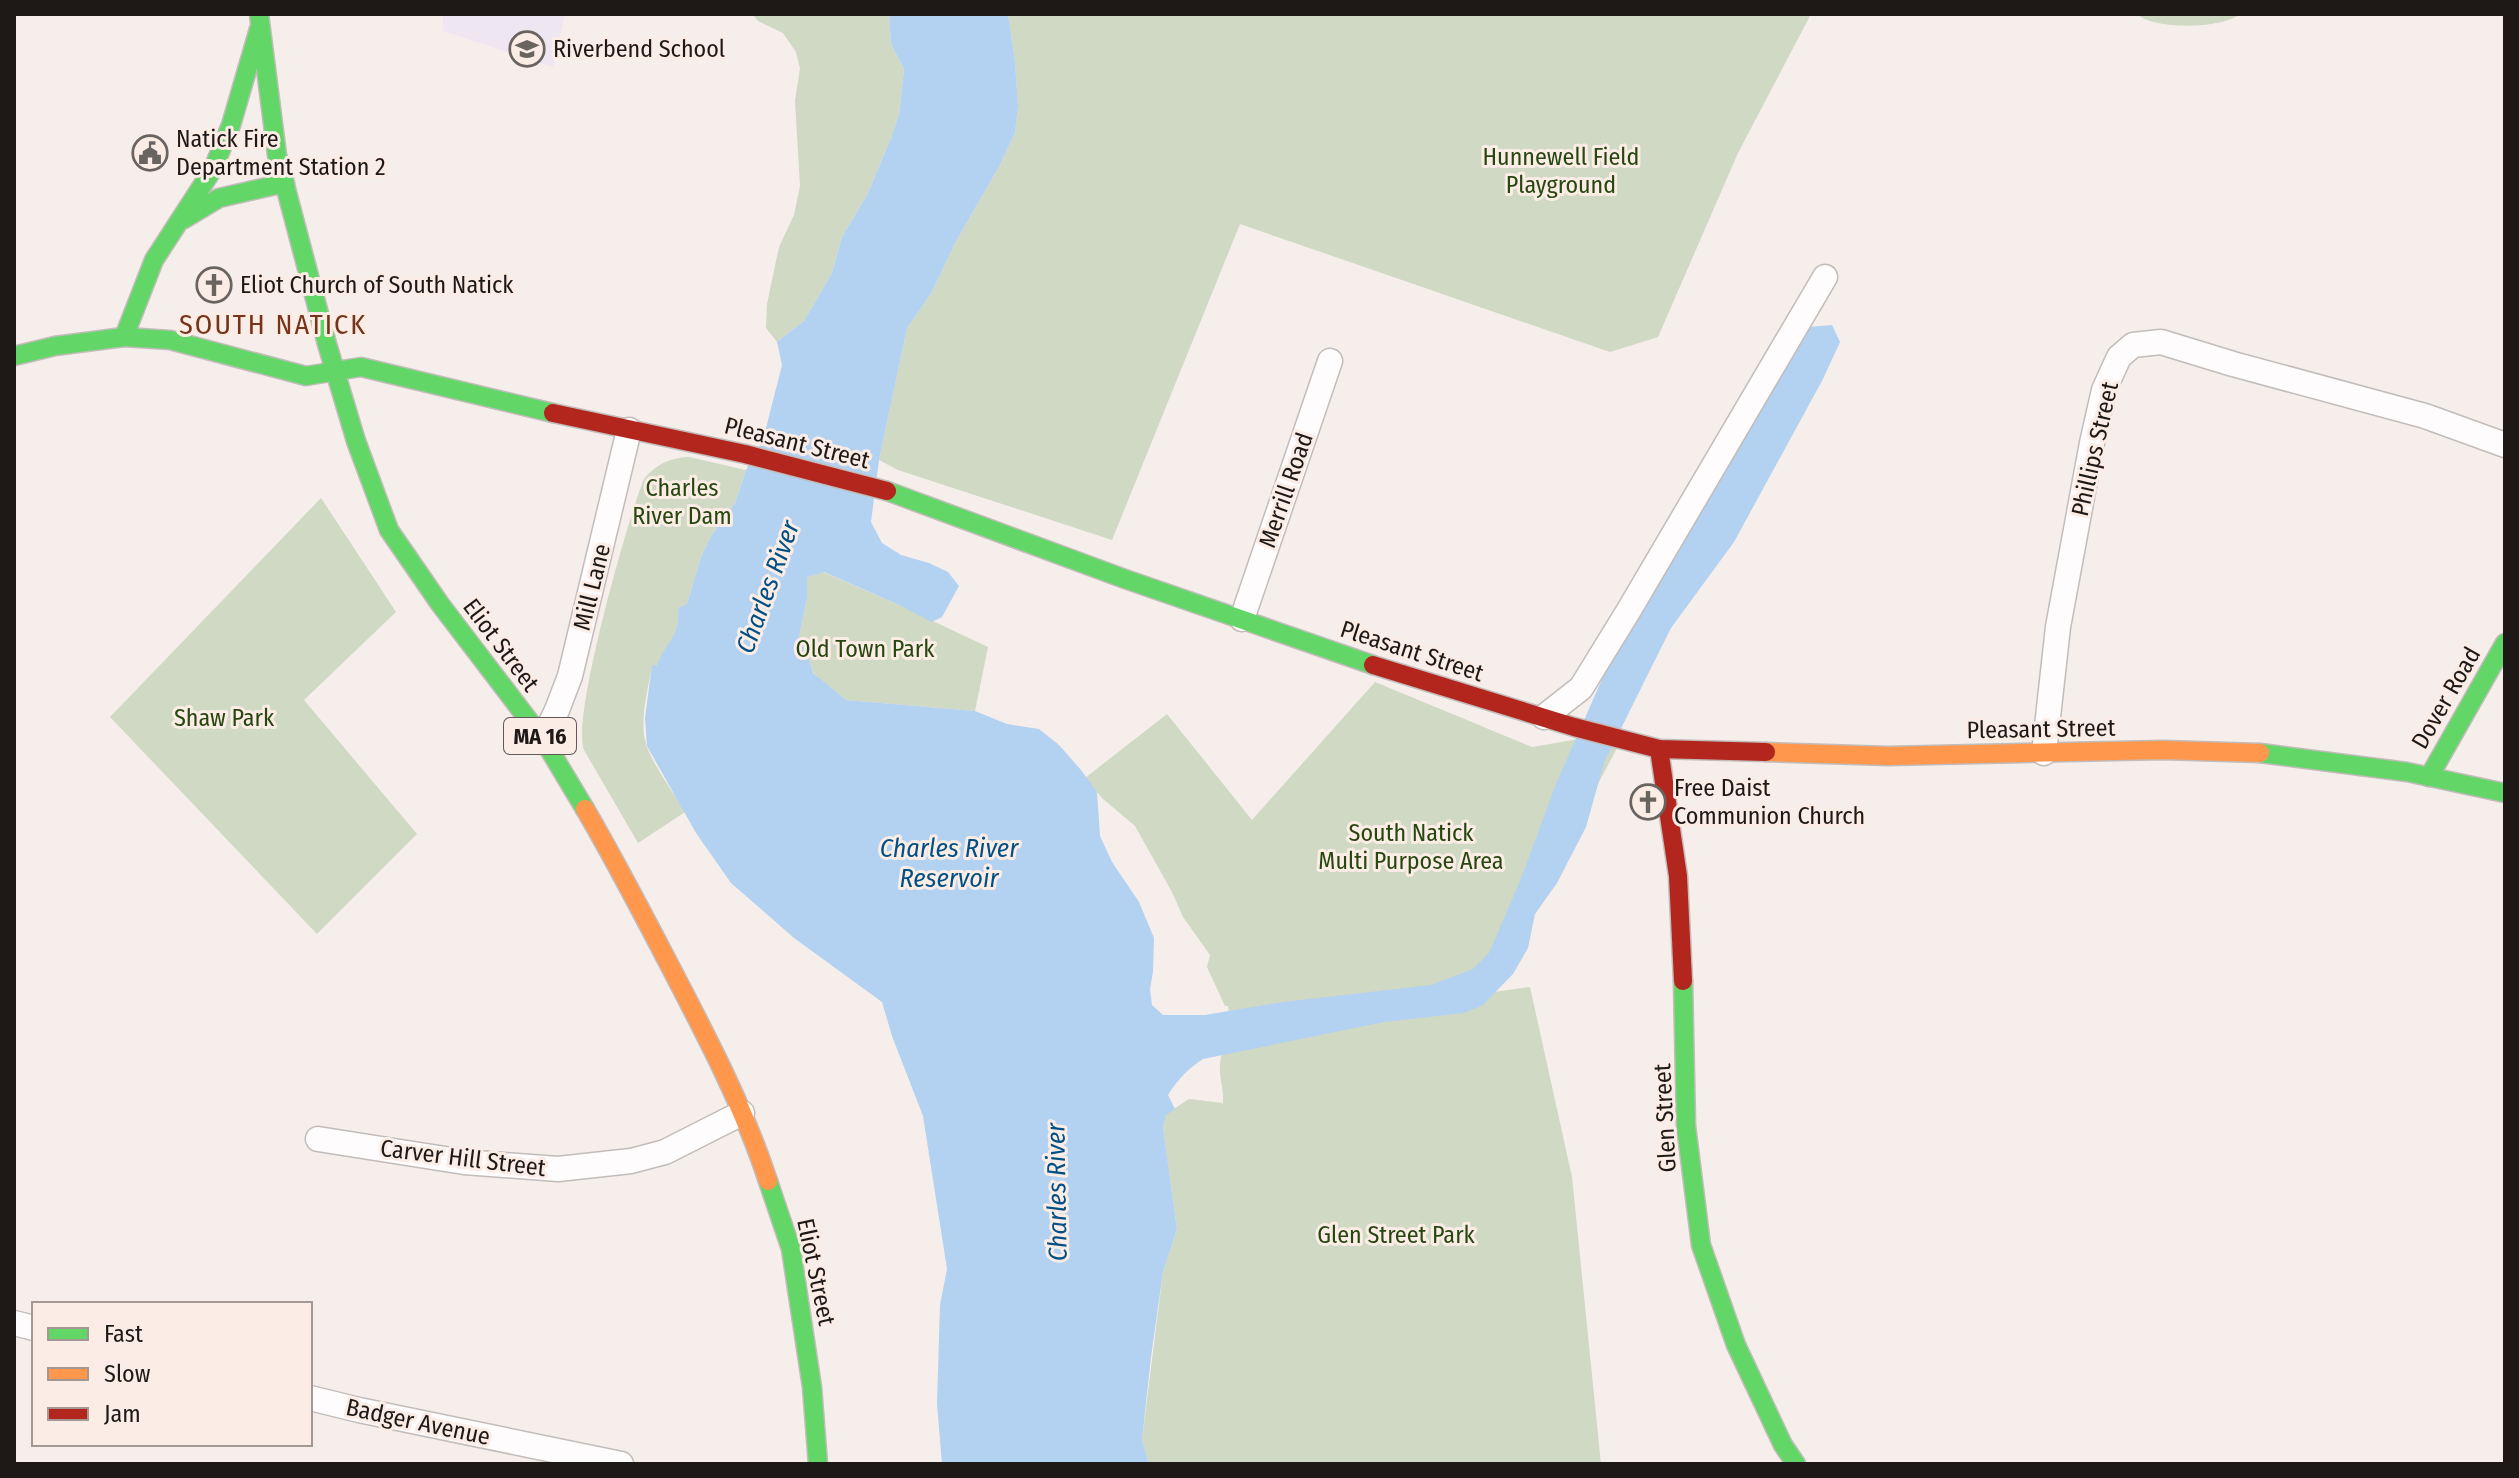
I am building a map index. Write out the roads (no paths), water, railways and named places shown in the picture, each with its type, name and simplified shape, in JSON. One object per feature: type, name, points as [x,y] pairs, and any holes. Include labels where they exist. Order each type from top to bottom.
[{"type":"main road","name":"Eliot Street","points":[[259,21],[277,155],[335,372],[356,441],[389,530],[440,604],[543,739],[610,852],[742,1113],[791,1249],[812,1387],[818,1464]]},
{"type":"main road","points":[[124,337],[154,260],[213,169],[231,125],[259,21]]},
{"type":"main road","points":[[177,225],[193,211],[222,196],[285,183]]},
{"type":"main road","name":"Pleasant Street","points":[[14,356],[55,346],[124,337],[170,340],[306,376],[361,367],[745,454],[891,492],[1125,579],[1408,677],[1659,749],[1888,756],[2163,750],[2255,752],[2407,772],[2505,793]]},
{"type":"main road","name":"Dover Road","points":[[2429,777],[2505,643]]},
{"type":"main road","name":"Glen Street","points":[[1659,749],[1678,876],[1686,1126],[1701,1245],[1736,1345],[1783,1445],[1796,1464]]},
{"type":"street","points":[[1544,717],[1581,688],[1825,277]]},
{"type":"street","name":"Phillips Street","points":[[2044,753],[2058,627],[2098,417],[2104,390],[2119,357],[2133,345],[2161,342],[2425,416],[2505,445]]},
{"type":"street","name":"Merrill Road","points":[[1242,619],[1330,361]]},
{"type":"street","name":"Mill Lane","points":[[543,739],[570,676],[629,430]]},
{"type":"street","name":"Carver Hill Street","points":[[318,1139],[464,1162],[558,1169],[631,1161],[665,1152],[742,1113]]},
{"type":"street","name":"Badger Avenue","points":[[312,1398],[621,1464]]},
{"type":"water","name":"Charles River Reservoir","points":[[889,14],[1008,14],[1015,61],[1018,107],[1015,133],[932,292],[907,328],[879,460],[871,522],[882,543],[901,555],[948,572],[959,586],[942,617],[932,622],[824,572],[807,577],[807,598],[799,637],[813,673],[846,700],[975,711],[1007,724],[1039,729],[1059,745],[1097,792],[1100,836],[1112,862],[1139,902],[1154,938],[1150,989],[1152,1005],[1163,1015],[1205,1015],[1283,1002],[1431,985],[1473,969],[1489,953],[1556,784],[1624,629],[1808,327],[1832,325],[1840,342],[1734,542],[1671,628],[1604,763],[1586,827],[1557,883],[1535,914],[1528,948],[1513,974],[1483,1005],[1464,1013],[1384,1022],[1203,1059],[1184,1075],[1168,1095],[1175,1109],[1166,1115],[1163,1127],[1177,1229],[1163,1272],[1151,1357],[1142,1440],[1149,1464],[942,1464],[937,1404],[940,1305],[947,1269],[923,1116],[882,1002],[794,938],[731,883],[696,833],[647,746],[645,718],[652,665],[657,666],[675,634],[678,608],[687,604],[701,557],[711,536],[735,503],[746,470],[763,440],[782,365],[777,342],[804,321],[832,273],[842,237],[867,195],[899,114],[904,69],[891,44]]},
{"type":"place","name":"Riverbend School","points":[[527,49]]},
{"type":"place","name":"Natick Fire Department Station 2","points":[[150,153]]},
{"type":"place","name":"Eliot Church of South Natick","points":[[214,285]]},
{"type":"place","name":"Free Daist Communion Church","points":[[1648,802]]},
{"type":"district","name":"SOUTH NATICK","points":[[273,324]]},
{"type":"park label","name":"Hunnewell Field Playground","points":[[1561,171]]},
{"type":"park label","name":"Charles River Dam","points":[[682,502]]},
{"type":"park label","name":"Old Town Park","points":[[865,649]]},
{"type":"park label","name":"Shaw Park","points":[[224,718]]},
{"type":"park label","name":"South Natick Multi Purpose Area","points":[[1411,847]]},
{"type":"park label","name":"Glen Street Park","points":[[1396,1235]]},
{"type":"water label","name":"Charles River","points":[[768,587]]},
{"type":"water label","name":"Charles River","points":[[1057,1192]]}]
